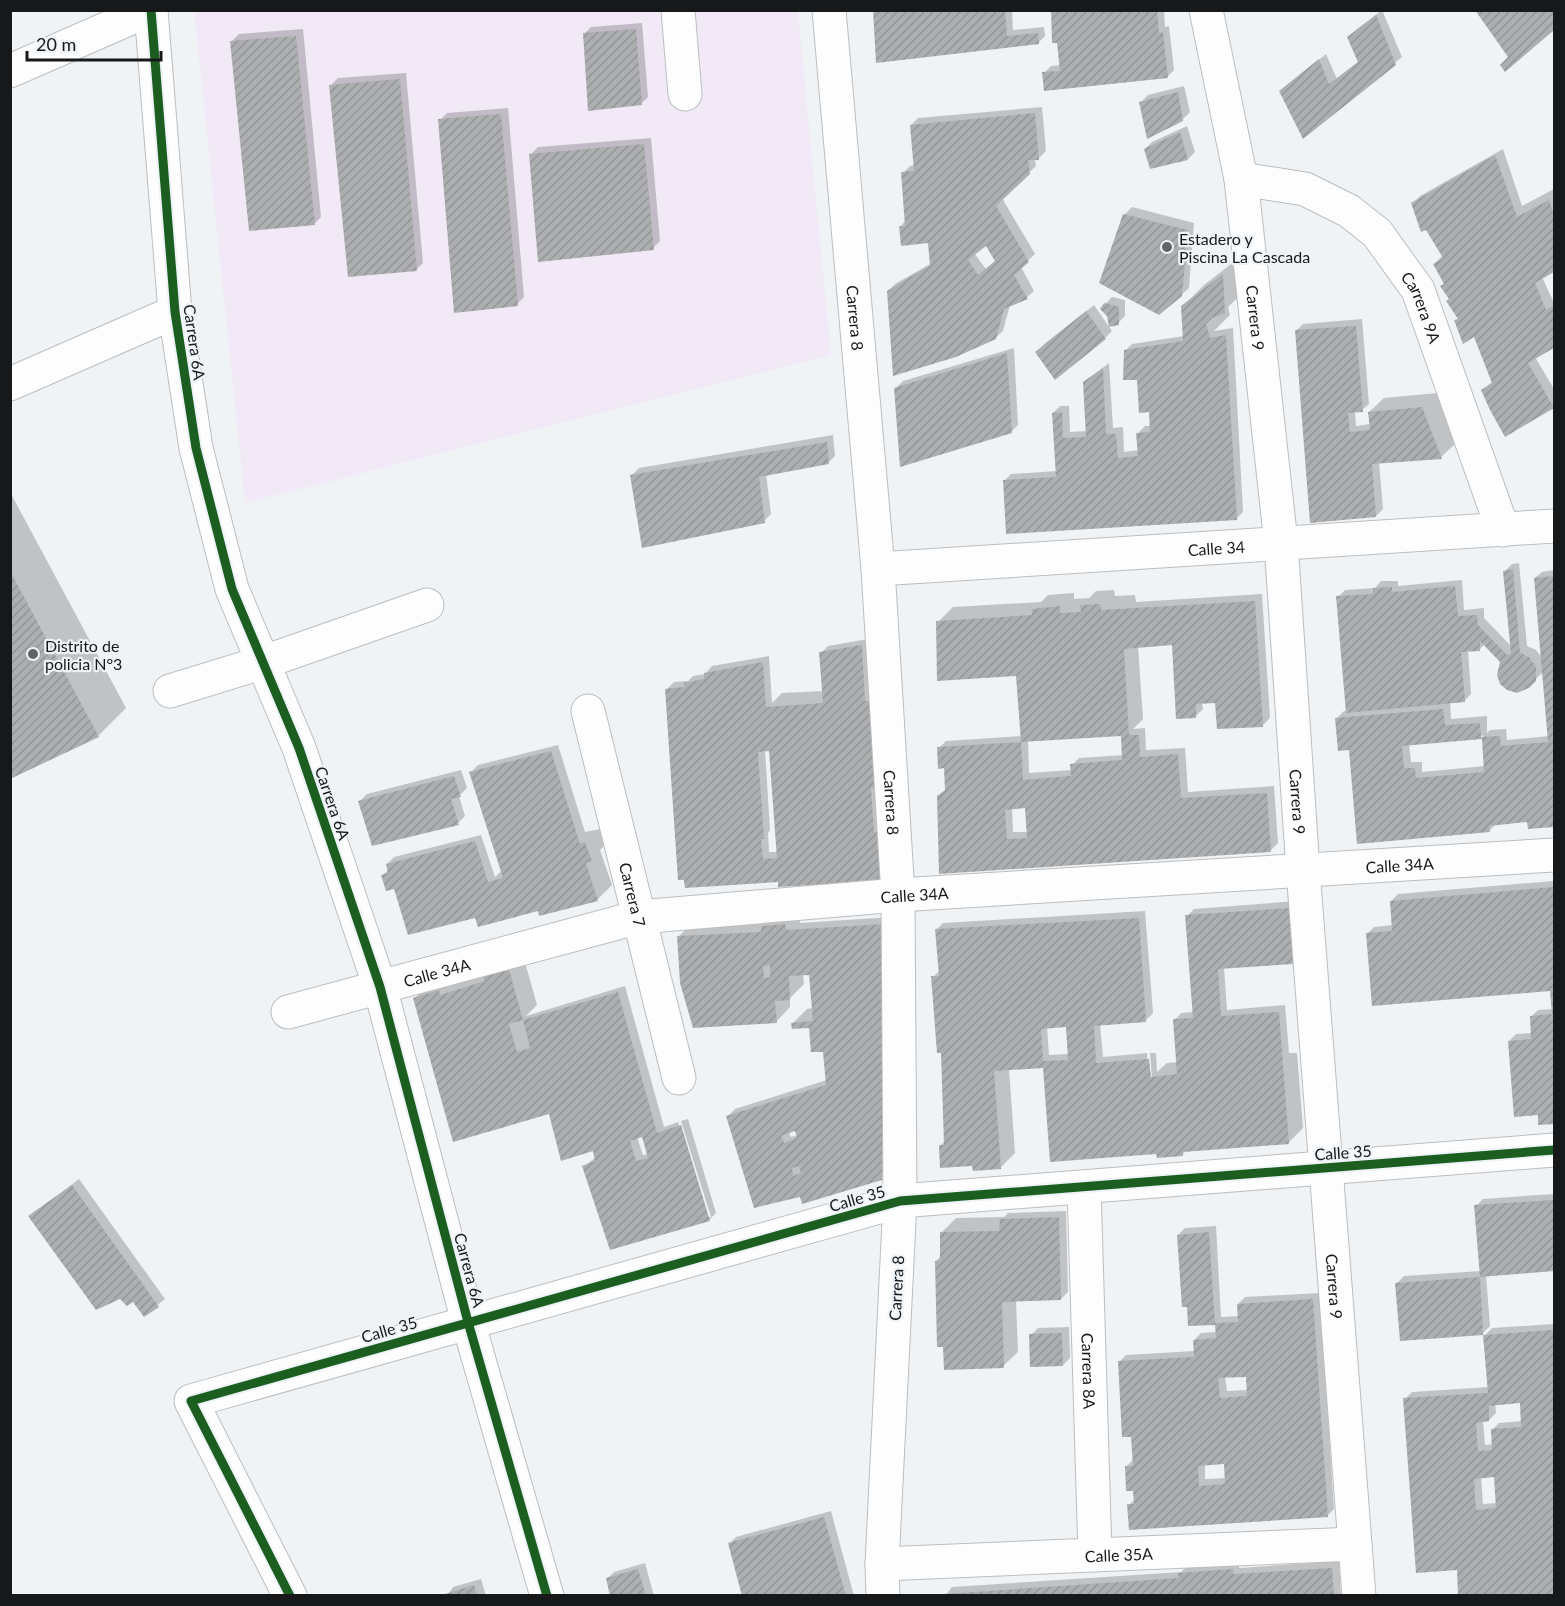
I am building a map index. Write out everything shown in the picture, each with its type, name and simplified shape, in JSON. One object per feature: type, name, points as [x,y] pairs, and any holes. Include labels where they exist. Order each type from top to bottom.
[{"type":"street","points":[[10,71],[150,10]]},
{"type":"street","name":"Carrera 6A","points":[[150,10],[175,312],[196,448],[232,589],[299,748],[380,987],[468,1322],[547,1596]]},
{"type":"street","points":[[678,10],[685,94]]},
{"type":"street","name":"Carrera 8","points":[[829,10],[878,569],[898,895],[900,1201],[883,1580]]},
{"type":"street","name":"Carrera 9","points":[[1206,10],[1241,179],[1281,543],[1302,870],[1359,1596]]},
{"type":"street","name":"Carrera 9A","points":[[1241,179],[1305,189],[1349,211],[1377,233],[1418,290],[1503,530]]},
{"type":"street","points":[[10,384],[175,312]]},
{"type":"street","name":"Calle 34","points":[[878,569],[1554,526]]},
{"type":"street","points":[[170,691],[264,662],[428,605]]},
{"type":"street","name":"Carrera 7","points":[[588,711],[679,1078]]},
{"type":"street","name":"Calle 34A","points":[[288,1012],[639,917],[898,895],[1554,855]]},
{"type":"street","name":"Calle 35","points":[[290,1596],[191,1401],[900,1201],[1554,1150]]},
{"type":"street","name":"Carrera 8A","points":[[1084,1187],[1095,1555]]},
{"type":"street","name":"Calle 35A","points":[[883,1580],[1095,1555],[1355,1544]]},
{"type":"shaded area","points":[[194,11],[798,11],[831,355],[245,503]]},
{"type":"building","points":[[873,10],[1005,10],[1007,36],[1038,33],[1039,44],[876,63]]},
{"type":"building","points":[[1051,10],[1157,10],[1159,33],[1163,32],[1168,78],[1044,91],[1042,72],[1060,71],[1057,43],[1052,43]]},
{"type":"building","points":[[1475,10],[1554,10],[1554,30],[1505,72],[1500,65],[1508,57]]},
{"type":"building","points":[[1376,15],[1396,65],[1303,139],[1279,91],[1319,59],[1329,84],[1358,62],[1347,37]]},
{"type":"building","points":[[636,29],[642,105],[588,111],[583,33]]},
{"type":"building","points":[[296,36],[315,225],[249,231],[230,41]]},
{"type":"building","points":[[400,79],[417,271],[348,277],[329,85]]},
{"type":"building","points":[[1178,92],[1183,121],[1147,139],[1139,102]]},
{"type":"building","points":[[1035,113],[1039,160],[1028,160],[1030,174],[996,206],[1029,262],[1014,275],[1028,299],[1004,309],[996,339],[956,357],[893,376],[887,291],[930,265],[928,243],[901,246],[899,226],[905,226],[901,172],[914,171],[910,125]],"holes":[[[986,246],[995,261],[978,275],[968,260]]]},
{"type":"building","points":[[501,114],[518,306],[454,313],[438,119]]},
{"type":"building","points":[[1180,132],[1188,160],[1150,169],[1144,149]]},
{"type":"building","points":[[644,144],[654,250],[538,262],[529,154]]},
{"type":"building","points":[[1495,155],[1517,217],[1549,200],[1554,215],[1554,272],[1535,283],[1546,310],[1554,305],[1554,348],[1528,363],[1554,408],[1505,437],[1481,390],[1492,383],[1474,337],[1463,344],[1454,320],[1458,319],[1446,301],[1449,299],[1440,286],[1444,284],[1433,264],[1443,258],[1426,230],[1421,232],[1411,203]]},
{"type":"building","points":[[1123,214],[1188,230],[1182,296],[1159,315],[1099,283]]},
{"type":"building","points":[[1223,274],[1225,313],[1212,318],[1206,324],[1210,338],[1226,335],[1237,520],[1006,534],[1003,480],[1056,477],[1052,413],[1062,412],[1063,438],[1086,437],[1083,382],[1103,368],[1106,434],[1116,434],[1118,458],[1138,456],[1136,433],[1150,432],[1149,412],[1139,413],[1137,380],[1123,380],[1124,350],[1183,341],[1181,306]]},
{"type":"building","points":[[1104,303],[1119,307],[1119,325],[1109,327],[1107,316],[1100,309]]},
{"type":"building","points":[[1086,311],[1106,339],[1055,380],[1035,352]]},
{"type":"building","points":[[1356,326],[1363,412],[1348,413],[1350,432],[1370,430],[1368,412],[1422,407],[1442,459],[1372,464],[1376,517],[1310,523],[1295,330]]},
{"type":"building","points":[[1007,353],[1012,433],[900,467],[894,388]]},
{"type":"building","points":[[827,442],[829,464],[759,477],[765,523],[642,548],[630,475]]},
{"type":"building","points":[[1513,569],[1520,653],[1529,657],[1536,667],[1536,681],[1529,688],[1517,693],[1507,690],[1500,684],[1497,675],[1500,662],[1480,641],[1480,651],[1461,652],[1465,702],[1346,713],[1336,596],[1373,594],[1373,588],[1392,587],[1392,592],[1455,586],[1458,616],[1477,615],[1478,625],[1507,655],[1511,654],[1503,571]]},
{"type":"building","name":"Distrito de policia N°3","points":[[10,571],[99,737],[10,779]]},
{"type":"building","points":[[1554,576],[1554,827],[1528,829],[1527,822],[1489,826],[1490,832],[1357,844],[1349,750],[1338,751],[1335,718],[1443,709],[1445,725],[1480,723],[1481,737],[1500,736],[1501,746],[1548,742],[1534,578]],"holes":[[[1482,739],[1484,772],[1416,778],[1415,768],[1404,768],[1402,746]]]},
{"type":"building","points":[[1255,601],[1263,727],[1217,729],[1215,703],[1196,704],[1196,718],[1176,719],[1172,645],[1124,649],[1129,735],[1139,735],[1140,757],[1178,754],[1181,798],[1267,793],[1271,852],[939,874],[937,796],[945,790],[944,768],[938,769],[937,747],[1021,742],[1016,676],[937,681],[936,621],[1032,615],[1032,609],[1060,606],[1060,613],[1081,612],[1080,605],[1100,604],[1101,610]],"holes":[[[1121,736],[1122,760],[1070,764],[1071,776],[1023,780],[1021,742]],[[1025,808],[1027,838],[1007,839],[1005,810]]]},
{"type":"building","points":[[862,645],[865,701],[871,701],[877,788],[871,788],[874,832],[880,832],[884,881],[778,887],[778,882],[685,888],[684,880],[678,880],[665,689],[685,687],[684,683],[704,679],[704,673],[763,662],[766,707],[823,703],[819,652]],"holes":[[[769,751],[777,858],[763,859],[761,839],[764,839],[758,752]]]},
{"type":"building","points":[[551,751],[580,844],[585,842],[592,861],[586,863],[598,901],[539,916],[538,911],[478,927],[475,918],[408,935],[394,889],[386,891],[381,875],[388,873],[386,864],[475,841],[488,882],[503,878],[469,772]]},
{"type":"building","points":[[454,776],[461,797],[451,799],[459,825],[372,846],[358,801]]},
{"type":"building","points":[[1554,887],[1554,1124],[1538,1125],[1538,1115],[1514,1117],[1508,1041],[1531,1039],[1530,1016],[1552,1014],[1550,991],[1372,1006],[1366,933],[1392,931],[1390,901]]},
{"type":"building","points":[[1290,908],[1293,964],[1218,969],[1221,1016],[1279,1012],[1289,1144],[1183,1152],[1183,1156],[1157,1158],[1156,1154],[1050,1162],[1043,1068],[994,1071],[1001,1169],[973,1171],[972,1166],[940,1168],[939,1145],[944,1145],[941,1053],[937,1053],[931,976],[939,976],[935,929],[1139,918],[1146,1022],[1094,1026],[1096,1063],[1149,1059],[1151,1077],[1177,1074],[1173,1019],[1193,1018],[1185,915]],"holes":[[[1066,1027],[1068,1060],[1043,1061],[1041,1029]]]},
{"type":"building","points":[[785,924],[786,930],[885,924],[882,1180],[802,1204],[800,1197],[754,1208],[726,1116],[826,1085],[823,1052],[811,1052],[809,1028],[792,1029],[791,1023],[813,1021],[809,975],[789,976],[790,1000],[775,1001],[777,1023],[693,1028],[680,983],[677,936],[761,932],[761,926]],"holes":[[[770,965],[770,977],[764,978],[763,966]],[[795,1131],[797,1138],[784,1143],[781,1136]],[[799,1166],[801,1173],[793,1176],[792,1168]]]},
{"type":"building","points":[[509,969],[523,1020],[618,992],[657,1133],[681,1125],[710,1221],[610,1250],[582,1166],[595,1161],[593,1151],[561,1161],[549,1114],[453,1142],[413,998],[439,990],[440,995],[485,981],[483,977]],"holes":[[[523,1020],[530,1048],[517,1052],[509,1024]],[[642,1137],[648,1158],[636,1161],[630,1141]]]},
{"type":"building","points":[[72,1185],[159,1307],[144,1317],[133,1302],[127,1306],[120,1299],[96,1310],[28,1216]]},
{"type":"building","points":[[1554,1200],[1554,1271],[1480,1277],[1474,1205]]},
{"type":"building","points":[[1059,1217],[1061,1300],[1002,1302],[1004,1368],[944,1370],[943,1347],[937,1347],[935,1261],[940,1260],[940,1232],[999,1231],[1000,1219]]},
{"type":"building","points":[[1209,1232],[1215,1323],[1238,1322],[1237,1304],[1313,1299],[1328,1517],[1129,1530],[1127,1504],[1134,1504],[1133,1491],[1126,1491],[1125,1466],[1133,1466],[1131,1437],[1122,1437],[1118,1361],[1194,1357],[1193,1340],[1216,1338],[1215,1325],[1188,1326],[1187,1307],[1182,1307],[1177,1235]],"holes":[[[1246,1377],[1247,1396],[1220,1398],[1218,1378]],[[1224,1464],[1225,1484],[1199,1486],[1198,1466]]]},
{"type":"building","points":[[1480,1277],[1483,1335],[1400,1341],[1395,1283]]},
{"type":"building","points":[[1554,1330],[1554,1596],[1458,1596],[1457,1570],[1416,1573],[1403,1398],[1488,1393],[1483,1335]],"holes":[[[1520,1403],[1521,1427],[1491,1429],[1492,1450],[1478,1451],[1476,1423],[1489,1421],[1489,1406]],[[1494,1477],[1496,1508],[1476,1510],[1474,1479]]]},
{"type":"building","points":[[1062,1333],[1063,1366],[1030,1367],[1029,1334]]},
{"type":"building","points":[[824,1517],[846,1596],[742,1596],[728,1543]]},
{"type":"building","points":[[1332,1568],[1334,1596],[944,1596],[944,1594],[1179,1578],[1178,1573],[1233,1569],[1233,1574]]},
{"type":"building","points":[[638,1569],[646,1596],[610,1596],[606,1578]]},
{"type":"building","points":[[474,1585],[477,1596],[445,1596],[445,1594]]},
{"type":"cycle path","points":[[151,10],[175,312],[196,448],[232,589],[299,748],[380,987],[468,1322],[547,1596]]},
{"type":"cycle path","points":[[290,1596],[191,1401],[900,1201],[1554,1150]]},
{"type":"place","name":"Estadero y Piscina La Cascada","points":[[1167,247]]},
{"type":"place","name":"Distrito de policia N°3","points":[[33,654]]}]
